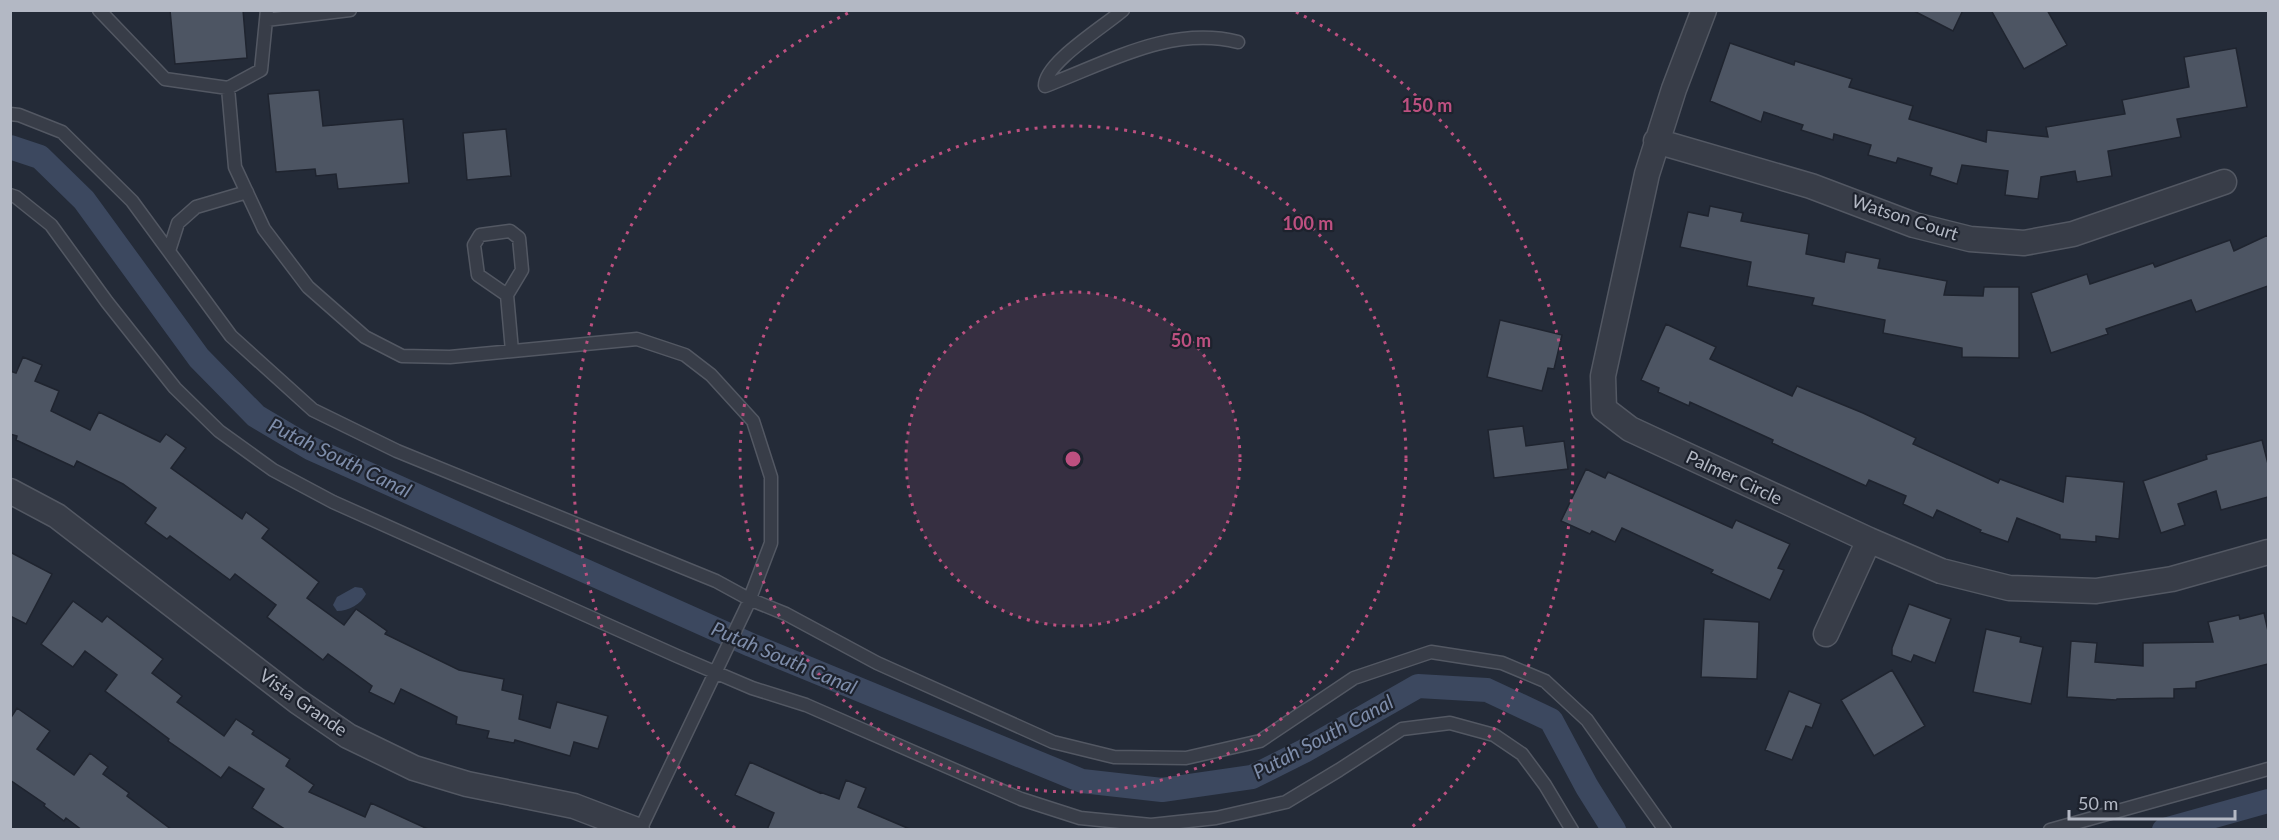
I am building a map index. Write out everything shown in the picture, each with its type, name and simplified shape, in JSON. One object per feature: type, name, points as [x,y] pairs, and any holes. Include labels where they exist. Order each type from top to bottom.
[{"type":"street","name":"Palmer Circle","points":[[1704,10],[1656,141],[1647,174],[1603,376],[1604,409],[1630,429],[1869,540],[1941,571],[2009,588],[2096,591],[2172,579],[2268,552]]},
{"type":"street","name":"Watson Court","points":[[1656,141],[1812,186],[1914,225],[1970,239],[2024,243],[2073,234],[2224,182]]},
{"type":"street","name":"Vista Grande","points":[[10,491],[57,516],[297,701],[348,736],[414,768],[467,784],[574,806],[639,830]]},
{"type":"street","points":[[1826,634],[1869,540]]},
{"type":"lane","points":[[99,10],[165,79],[228,88],[261,70],[266,15],[350,10]]},
{"type":"lane","points":[[1123,10],[1054,64],[1045,79],[1045,86],[1141,47],[1182,39],[1218,37],[1238,42]]},
{"type":"lane","points":[[228,88],[235,167],[264,229],[308,287],[365,337],[402,356],[450,357],[637,339],[685,355],[711,375],[753,421],[771,477],[771,543],[719,667],[639,830]]},
{"type":"lane","points":[[10,114],[19,115],[62,132],[132,201],[231,336],[313,410],[397,451],[716,581],[748,602],[786,614],[877,663],[1053,742],[1114,757],[1186,758],[1260,741],[1354,678],[1431,652],[1502,663],[1545,681],[1587,720],[1665,830]]},
{"type":"lane","points":[[169,251],[178,223],[196,207],[247,192]]},
{"type":"lane","points":[[10,195],[16,197],[51,225],[107,302],[175,388],[219,431],[273,470],[333,502],[719,667],[752,688],[806,705],[1021,799],[1080,818],[1151,825],[1216,818],[1286,802],[1402,729],[1450,723],[1494,735],[1522,754],[1545,785],[1572,830]]},
{"type":"lane","points":[[507,295],[478,275],[474,245],[480,235],[510,231],[519,238],[522,270],[507,295],[512,351]]},
{"type":"lane","points":[[2050,830],[2268,770]]},
{"type":"water","points":[[355,587],[362,588],[366,594],[364,598],[350,608],[337,611],[333,605],[337,597]]},
{"type":"building","points":[[170,10],[243,10],[247,58],[175,64]]},
{"type":"building","points":[[1912,10],[1963,10],[1953,31]]},
{"type":"building","points":[[1991,10],[2047,10],[2067,45],[2024,69]]},
{"type":"building","points":[[1730,43],[1794,65],[1795,61],[1852,79],[1849,87],[1913,106],[1909,119],[1986,142],[1987,130],[2048,137],[2046,127],[2125,114],[2122,100],[2189,87],[2184,57],[2236,48],[2247,107],[2177,119],[2181,137],[2108,151],[2112,176],[2077,182],[2075,171],[2041,177],[2038,199],[2005,195],[2008,171],[1962,165],[1957,184],[1930,175],[1932,168],[1898,158],[1896,163],[1868,155],[1871,145],[1834,134],[1833,140],[1801,130],[1803,125],[1764,112],[1761,122],[1710,101]]},
{"type":"building","points":[[319,90],[323,126],[403,119],[409,183],[338,189],[336,174],[316,176],[315,169],[276,172],[268,94]]},
{"type":"building","points":[[506,129],[511,176],[467,180],[463,133]]},
{"type":"building","points":[[1710,206],[1743,213],[1741,221],[1809,234],[1806,254],[1844,262],[1846,252],[1880,259],[1878,268],[1947,281],[1944,295],[1983,296],[1984,287],[2019,287],[2019,358],[1962,357],[1962,348],[1883,333],[1885,320],[1812,305],[1814,298],[1747,286],[1751,262],[1680,247],[1688,212],[1708,216]]},
{"type":"building","points":[[2268,235],[2268,286],[2196,312],[2191,300],[2106,329],[2108,334],[2051,353],[2031,293],[2087,274],[2090,284],[2153,263],[2155,267],[2230,240],[2234,251]]},
{"type":"building","points":[[1500,320],[1562,335],[1554,369],[1548,368],[1542,391],[1487,377]]},
{"type":"building","points":[[1666,324],[1716,347],[1710,359],[1792,396],[1797,386],[1863,413],[1916,438],[1913,444],[1998,483],[2000,479],[2063,502],[2066,476],[2124,482],[2119,539],[2096,536],[2096,542],[2060,539],[2060,535],[2017,518],[2008,542],[1980,532],[1981,530],[1937,510],[1933,518],[1903,504],[1906,496],[1869,480],[1866,486],[1690,402],[1689,406],[1658,392],[1659,388],[1641,380]]},
{"type":"building","points":[[23,357],[42,365],[35,381],[59,391],[51,411],[90,430],[99,412],[160,442],[166,434],[186,448],[171,468],[242,519],[246,512],[269,529],[262,538],[319,582],[307,598],[344,625],[356,609],[387,631],[385,634],[459,670],[504,679],[502,690],[523,695],[519,719],[550,728],[557,702],[608,716],[598,749],[574,742],[570,756],[515,740],[514,743],[487,738],[489,731],[456,724],[457,717],[401,689],[394,704],[369,692],[372,686],[328,654],[323,660],[267,617],[276,605],[235,574],[230,580],[170,536],[167,539],[145,523],[156,508],[123,484],[77,461],[74,467],[16,440],[17,436],[10,434],[10,371],[16,373]]},
{"type":"building","points":[[1523,426],[1526,446],[1564,441],[1568,469],[1494,478],[1488,430]]},
{"type":"building","points":[[2262,440],[2268,464],[2268,497],[2221,510],[2216,491],[2178,504],[2185,525],[2161,533],[2143,481],[2207,459],[2206,455]]},
{"type":"building","points":[[1586,469],[1605,478],[1608,472],[1732,528],[1736,520],[1790,544],[1778,568],[1784,570],[1770,600],[1711,573],[1713,570],[1622,528],[1615,542],[1592,531],[1590,534],[1561,521]]},
{"type":"building","points":[[10,552],[52,574],[26,624],[10,616]]},
{"type":"building","points":[[73,601],[102,622],[107,616],[163,659],[152,673],[182,696],[177,702],[224,736],[236,719],[254,731],[252,734],[290,759],[286,766],[314,785],[309,792],[365,817],[371,803],[430,830],[286,830],[252,808],[264,789],[229,767],[221,778],[168,741],[169,739],[105,691],[117,675],[85,651],[73,667],[41,644]]},
{"type":"building","points":[[1909,604],[1951,619],[1935,663],[1914,655],[1911,662],[1892,655],[1892,648]]},
{"type":"building","points":[[2264,613],[2268,631],[2268,664],[2196,682],[2196,688],[2174,689],[2174,698],[2116,700],[2067,697],[2071,641],[2097,643],[2095,662],[2143,666],[2143,643],[2213,642],[2208,622],[2239,615],[2240,619]]},
{"type":"building","points":[[1704,619],[1759,622],[1757,679],[1701,677]]},
{"type":"building","points":[[1986,629],[2021,637],[2020,642],[2043,647],[2031,704],[1973,692]]},
{"type":"building","points":[[1892,670],[1925,726],[1874,756],[1841,700]]},
{"type":"building","points":[[1789,691],[1821,704],[1812,728],[1806,726],[1792,760],[1765,750]]},
{"type":"building","points":[[17,708],[50,731],[37,749],[74,775],[90,753],[108,767],[103,774],[129,793],[127,796],[172,830],[82,830],[66,818],[64,821],[44,806],[45,804],[10,780],[10,719]]},
{"type":"building","points":[[750,762],[839,799],[846,780],[866,788],[858,807],[912,830],[767,830],[774,813],[735,795]]},
{"type":"waterway","name":"Putah South Canal","points":[[10,147],[40,157],[84,200],[199,358],[256,416],[310,448],[751,645],[1082,781],[1162,790],[1252,777],[1304,751],[1418,686],[1487,690],[1551,720],[1587,787],[1614,830]]},
{"type":"waterway","name":"Putah South Canal","points":[[2164,830],[2268,801]]}]
